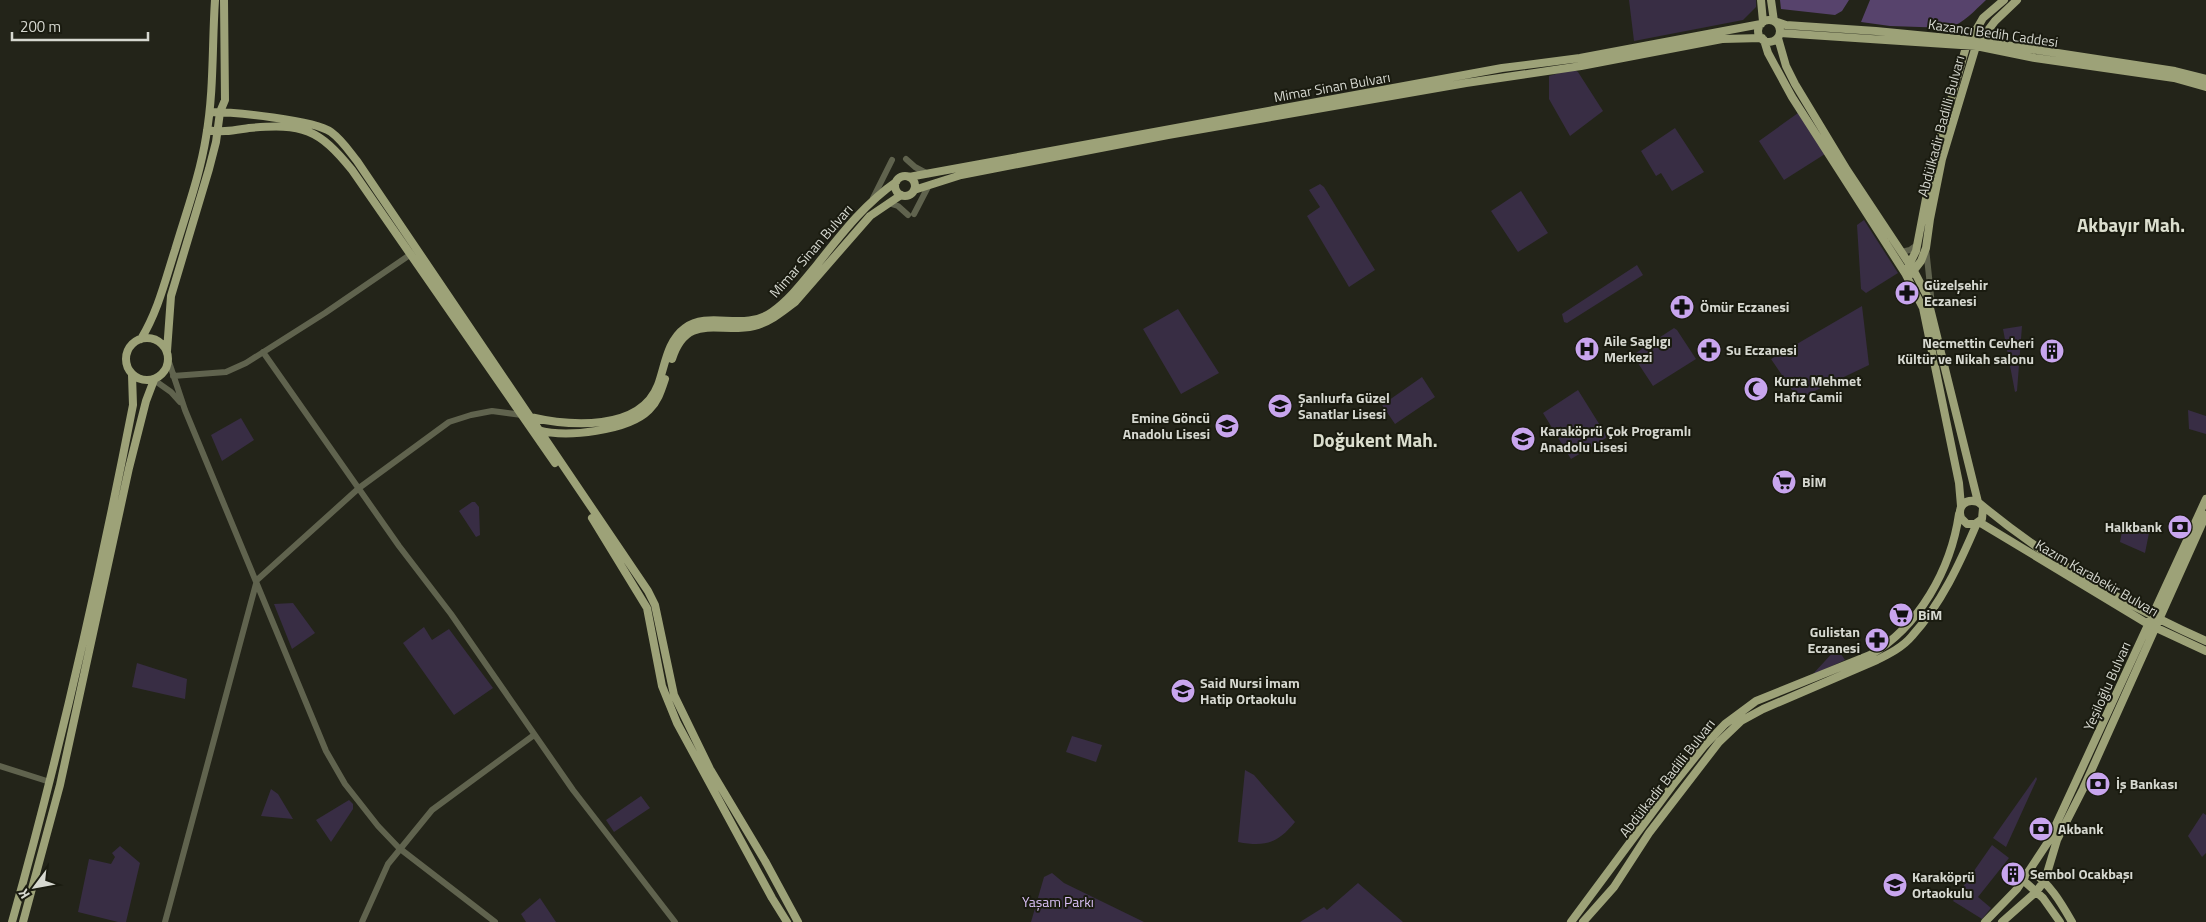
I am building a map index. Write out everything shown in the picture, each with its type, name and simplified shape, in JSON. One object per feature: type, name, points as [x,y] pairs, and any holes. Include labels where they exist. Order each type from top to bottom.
[{"type":"main road","points":[[215,0],[210,112],[193,190],[160,299],[141,339],[129,347],[126,354],[127,368],[132,374],[144,381],[154,380],[163,374],[169,362],[167,351],[171,296],[209,169],[218,132],[220,112],[225,100],[224,0]]},
{"type":"main road","points":[[1761,0],[1762,23],[1759,31],[1763,39],[1770,41],[1779,36]]},
{"type":"main road","points":[[1771,0],[1774,21]]},
{"type":"main road","name":"Abdülkadir Badilli Bulvarı","points":[[1907,276],[1912,268],[1933,162],[1967,44],[1983,18],[2004,0]]},
{"type":"main road","name":"Abdülkadir Badilli Bulvarı","points":[[1912,268],[1921,261],[1926,247],[1942,160],[1978,44],[1995,21],[2017,0]]},
{"type":"main road","points":[[1762,23],[1768,20],[1774,21],[1779,26],[1779,36],[1786,66],[1795,84],[1847,170],[1912,268],[1927,296],[1984,515],[1978,523],[1967,524],[1960,510],[1966,501],[1980,505]]},
{"type":"main road","name":"Kazancı Bedih Caddesi","points":[[1774,21],[1786,25],[1876,31],[1967,44]]},
{"type":"main road","name":"Mimar Sinan Bulvarı","points":[[909,177],[1502,68],[1580,58],[1762,23]]},
{"type":"main road","name":"Kazancı Bedih Caddesi","points":[[1779,36],[1870,38],[1978,44],[2176,71],[2206,79]]},
{"type":"main road","name":"Mimar Sinan Bulvarı","points":[[914,190],[929,184],[1022,162],[1178,133],[1581,66],[1722,39],[1763,39]]},
{"type":"main road","name":"Abdülkadir Badilli Bulvarı","points":[[1571,922],[1672,786],[1704,746],[1725,724],[1756,701],[1870,655],[1886,646],[1898,635],[1920,610],[1948,560],[1960,510],[1959,483],[1927,325],[1920,300],[1907,276],[1792,97],[1768,53],[1763,39]]},
{"type":"main road","name":"Kazancı Bedih Caddesi","points":[[1978,44],[2034,58],[2174,78],[2206,88]]},
{"type":"main road","points":[[210,112],[316,125],[330,132],[342,142],[357,161],[531,422],[611,546],[647,608],[662,686],[677,723],[772,898],[787,922]]},
{"type":"main road","points":[[207,130],[218,132],[265,127],[289,127],[313,132],[326,140],[352,170],[522,415]]},
{"type":"main road","points":[[902,177],[909,177],[914,183],[914,190],[909,194],[901,195],[896,189],[896,182],[902,177]]},
{"type":"main road","name":"Mimar Sinan Bulvarı","points":[[522,415],[531,422],[566,424],[616,420],[638,410],[654,395],[672,343],[678,334],[696,322],[736,322],[758,319],[769,314],[796,290],[873,198],[896,182]]},
{"type":"main road","name":"Mimar Sinan Bulvarı","points":[[540,430],[560,433],[598,430],[619,426],[638,418],[656,403],[674,353],[682,337],[700,328],[753,326],[770,320],[781,313],[794,302],[870,216],[901,195]]},
{"type":"main road","points":[[141,339],[155,339],[167,351]]},
{"type":"main road","points":[[12,922],[50,782],[125,447],[133,405],[132,374]]},
{"type":"main road","points":[[23,922],[60,785],[127,477],[146,401],[154,380]]},
{"type":"main road","points":[[531,422],[540,430],[648,591],[655,605],[674,695],[710,769],[765,861],[798,922]]},
{"type":"main road","name":"Yeşiloğlu Bulvarı","points":[[2002,922],[2036,892],[2045,880],[2057,840],[2083,790],[2206,498]]},
{"type":"main road","name":"Kazım Karabekir Bulvarı","points":[[1980,505],[2062,564],[2153,622],[2206,642]]},
{"type":"main road","name":"Yeşiloğlu Bulvarı","points":[[1985,922],[2024,881],[2048,842],[2206,515]]},
{"type":"main road","name":"Abdülkadir Badilli Bulvarı","points":[[1583,922],[1614,887],[1649,833],[1719,742],[1741,721],[1764,709],[1877,660],[1892,652],[1912,637],[1940,599],[1978,523]]},
{"type":"main road","name":"Kazım Karabekir Bulvarı","points":[[1978,523],[2206,651]]},
{"type":"main road","points":[[2030,870],[2045,880],[2054,890],[2072,922]]},
{"type":"main road","points":[[2024,881],[2043,898],[2060,922]]},
{"type":"street","points":[[906,159],[915,167],[929,174]]},
{"type":"street","points":[[873,198],[892,160]]},
{"type":"street","points":[[888,203],[898,206],[911,214],[929,184]]},
{"type":"street","points":[[1901,252],[1910,250],[1917,245]]},
{"type":"street","points":[[1926,247],[1935,326]]},
{"type":"street","points":[[173,376],[226,372],[263,352],[325,313],[417,250]]},
{"type":"street","points":[[263,352],[399,546],[451,614],[573,790],[675,922]]},
{"type":"street","points":[[169,362],[185,410],[257,580],[326,751],[360,804],[399,848],[496,922]]},
{"type":"street","points":[[154,380],[177,398],[185,410]]},
{"type":"street","points":[[165,922],[257,580],[359,488],[449,422],[492,411],[522,415]]},
{"type":"street","points":[[362,922],[388,864],[399,848],[432,810],[534,735]]},
{"type":"street","points":[[0,766],[50,782]]},
{"type":"green space","points":[[1629,0],[1756,0],[1756,7],[1743,20],[1634,41]]},
{"type":"green space","points":[[1573,69],[1578,72],[1603,111],[1570,136],[1549,99],[1549,76]]},
{"type":"green space","points":[[1798,113],[1825,154],[1784,180],[1759,141]]},
{"type":"green space","points":[[1675,128],[1704,172],[1672,191],[1661,173],[1656,176],[1641,151]]},
{"type":"green space","points":[[1320,184],[1324,187],[1375,270],[1349,287],[1307,216],[1320,207],[1309,190]]},
{"type":"green space","points":[[1521,191],[1548,233],[1518,252],[1491,211]]},
{"type":"green space","points":[[1864,220],[1898,273],[1866,293],[1861,289],[1857,225]]},
{"type":"green space","points":[[1637,265],[1643,275],[1567,323],[1564,322],[1562,314]]},
{"type":"green space","points":[[1862,306],[1869,365],[1798,399],[1771,359]]},
{"type":"green space","points":[[1178,309],[1219,373],[1181,394],[1143,329]]},
{"type":"green space","points":[[2022,326],[2017,391],[2015,392],[2003,329]]},
{"type":"green space","points":[[1674,328],[1696,359],[1653,386],[1634,357],[1636,353]]},
{"type":"green space","points":[[1422,377],[1435,397],[1395,424],[1382,405]]},
{"type":"green space","points":[[1578,390],[1606,435],[1606,438],[1571,459],[1543,413]]},
{"type":"green space","points":[[2188,410],[2206,416],[2206,434],[2189,429]]},
{"type":"green space","points":[[241,418],[254,440],[222,461],[211,435]]},
{"type":"green space","points":[[475,502],[479,507],[480,535],[476,537],[459,511]]},
{"type":"green space","points":[[2124,521],[2149,533],[2145,553],[2120,542]]},
{"type":"green space","points":[[293,603],[315,633],[292,649],[274,604]]},
{"type":"green space","points":[[424,627],[432,640],[449,629],[493,688],[454,715],[403,643]]},
{"type":"green space","points":[[1837,648],[1845,660],[1812,675]]},
{"type":"green space","points":[[137,663],[187,679],[185,699],[132,687]]},
{"type":"green space","points":[[1072,736],[1102,745],[1096,762],[1066,752]]},
{"type":"green space","points":[[1245,770],[1254,775],[1295,822],[1282,835],[1270,842],[1256,844],[1238,842]]},
{"type":"green space","points":[[2036,777],[2037,779],[2006,847],[1993,838]]},
{"type":"green space","points":[[271,789],[278,794],[293,819],[261,816]]},
{"type":"green space","points":[[641,796],[650,808],[614,832],[606,820]]},
{"type":"green space","points":[[349,800],[353,804],[353,809],[331,842],[316,820]]},
{"type":"green space","points":[[2203,813],[2206,815],[2206,853],[2202,857],[2188,836]]},
{"type":"green space","points":[[1992,845],[2009,858],[1978,897],[1991,908],[1982,919],[1953,901]]},
{"type":"green space","points":[[120,846],[140,863],[126,922],[118,922],[78,912],[89,859],[111,864],[115,857],[112,853]]},
{"type":"green space","name":"Yaşam Parkı","points":[[1052,873],[1064,883],[1144,922],[1031,922],[1044,877]]},
{"type":"green space","points":[[1358,883],[1403,922],[1300,922],[1324,907],[1327,910]]},
{"type":"green space","points":[[540,898],[556,922],[526,922],[521,914]]},
{"type":"shaded area","points":[[1780,0],[1849,0],[1842,11],[1835,15],[1781,9]]},
{"type":"shaded area","points":[[1870,0],[1986,0],[1964,20],[1949,28],[1890,26],[1861,22]]},
{"type":"place","name":"Güzelşehir Eczanesi","points":[[1907,293]]},
{"type":"place","name":"Ömür Eczanesi","points":[[1682,307]]},
{"type":"place","name":"Aile Saglıgı Merkezi","points":[[1587,349]]},
{"type":"place","name":"Su Eczanesi","points":[[1709,350]]},
{"type":"place","name":"Necmettin Cevheri Kültür ve Nikah salonu","points":[[2052,351]]},
{"type":"place","name":"Kurra Mehmet Hafız Camii","points":[[1756,389]]},
{"type":"place","name":"Şanlıurfa Güzel Sanatlar Lisesi","points":[[1280,406]]},
{"type":"place","name":"Emine Göncü Anadolu Lisesi","points":[[1227,426]]},
{"type":"place","name":"Karaköprü Çok Programlı Anadolu Lisesi","points":[[1523,439]]},
{"type":"place","name":"BİM","points":[[1784,482]]},
{"type":"place","name":"Halkbank","points":[[2180,527]]},
{"type":"place","name":"BiM","points":[[1901,615]]},
{"type":"place","name":"Gulistan Eczanesi","points":[[1877,640]]},
{"type":"place","name":"Said Nursi İmam Hatip Ortaokulu","points":[[1183,691]]},
{"type":"place","name":"İş Bankası","points":[[2098,784]]},
{"type":"place","name":"Akbank","points":[[2041,829]]},
{"type":"place","name":"Sembol Ocakbaşı","points":[[2013,874]]},
{"type":"place","name":"Karaköprü Ortaokulu","points":[[1895,885]]},
{"type":"district","name":"Akbayır Mah.","points":[[2131,225]]},
{"type":"district","name":"Doğukent Mah.","points":[[1375,440]]}]
